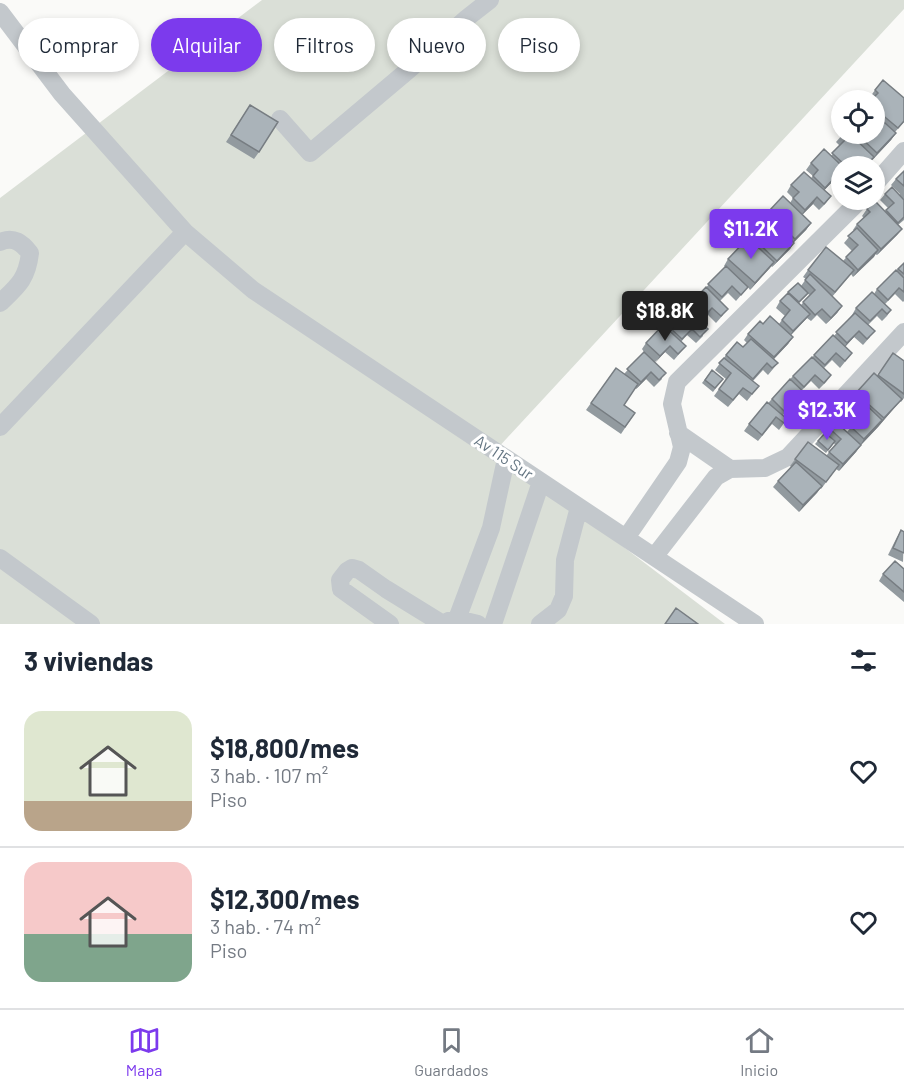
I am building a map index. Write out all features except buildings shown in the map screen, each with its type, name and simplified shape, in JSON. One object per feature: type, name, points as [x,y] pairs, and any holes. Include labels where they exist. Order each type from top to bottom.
[{"type":"street","points":[[280,119],[310,153],[466,18],[490,0]]},
{"type":"street","name":"Av 115 Sur","points":[[0,12],[62,94],[186,232],[253,290],[755,624]]},
{"type":"street","points":[[885,173],[904,151]]},
{"type":"street","points":[[626,538],[678,462],[682,447],[672,404],[677,382],[850,210]]},
{"type":"street","points":[[0,427],[186,232]]},
{"type":"street","points":[[0,242],[13,239],[23,244],[30,253],[28,268],[19,285],[0,303]]},
{"type":"street","points":[[654,557],[716,477],[730,469],[765,468],[788,457],[904,333]]},
{"type":"street","points":[[678,433],[730,469]]},
{"type":"street","points":[[446,622],[491,528],[507,459]]},
{"type":"street","points":[[493,624],[542,482]]},
{"type":"street","points":[[540,624],[558,610],[564,596],[565,561],[579,507]]},
{"type":"street","points":[[0,558],[91,624]]},
{"type":"street","points":[[390,624],[341,589],[340,580],[347,571],[352,568],[359,570],[386,589],[446,622],[478,624]]},
{"type":"street","points":[[370,609],[386,589]]},
{"type":"shaded area","points":[[262,0],[904,0],[904,9],[496,450],[725,624],[0,624],[0,198],[167,72],[262,72],[262,18],[238,18]]}]
